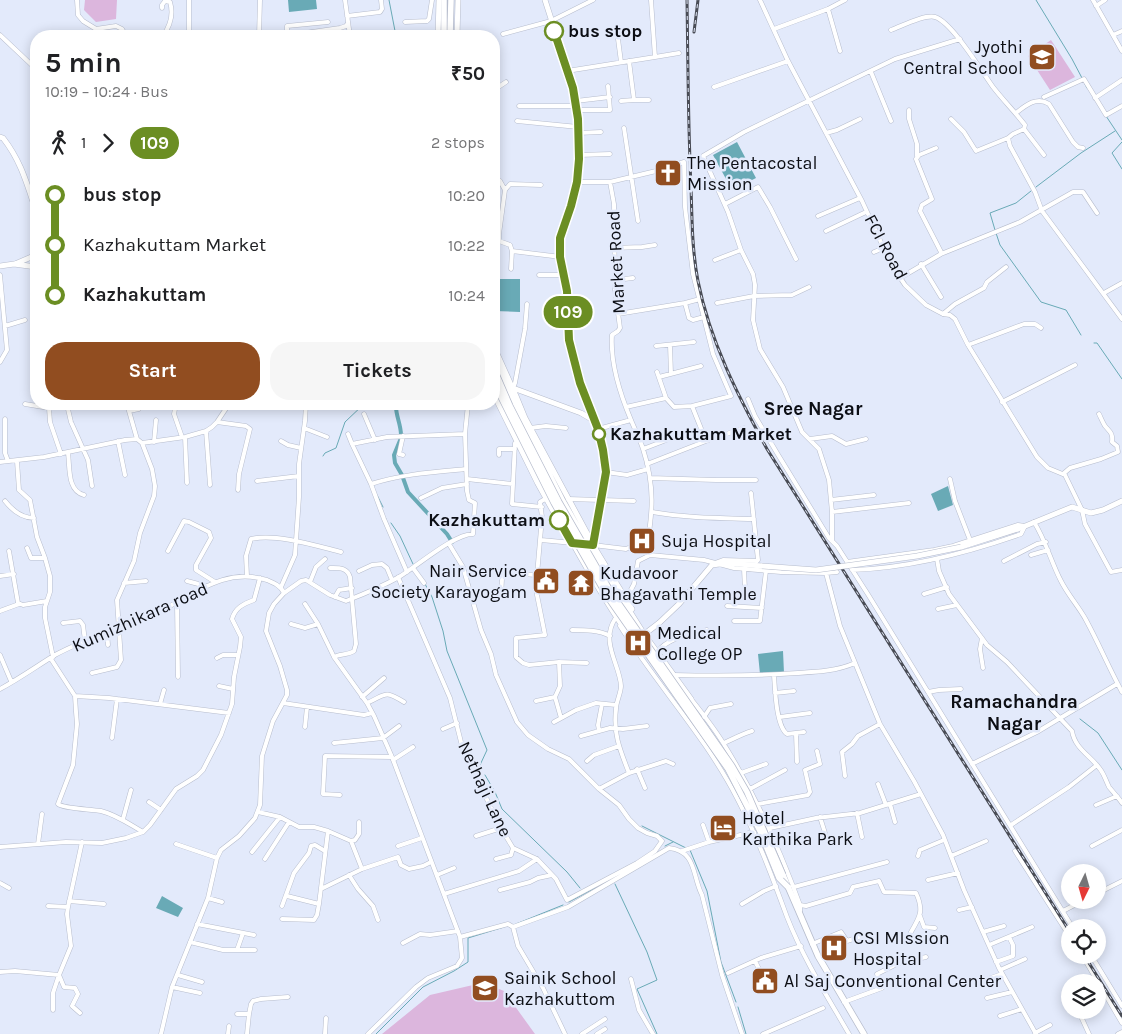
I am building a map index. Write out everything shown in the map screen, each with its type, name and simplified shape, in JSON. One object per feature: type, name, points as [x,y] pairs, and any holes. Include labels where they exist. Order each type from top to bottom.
[{"type":"highway","points":[[441,30],[442,0]]},
{"type":"highway","points":[[450,30],[451,0]]},
{"type":"highway","points":[[500,383],[559,502],[612,594],[732,766],[746,792],[783,875],[791,887],[812,944],[864,1034]]},
{"type":"highway","points":[[500,395],[554,503],[607,596],[728,769],[760,831],[779,878],[791,887]]},
{"type":"main road","points":[[458,30],[459,0]]},
{"type":"main road","points":[[544,0],[577,105],[579,155],[577,182],[560,238],[560,257],[567,291],[569,340],[580,383],[593,421],[598,429],[606,472],[591,545]]},
{"type":"main road","points":[[0,137],[3,138],[14,152],[21,165],[30,193]]},
{"type":"main road","points":[[0,266],[14,264],[30,257]]},
{"type":"main road","points":[[14,264],[30,266]]},
{"type":"main road","points":[[500,367],[591,545],[644,634],[692,699]]},
{"type":"main road","points":[[500,369],[518,412],[562,499],[626,599],[644,634]]},
{"type":"main road","points":[[512,388],[582,414],[593,421]]},
{"type":"main road","points":[[582,414],[587,401]]},
{"type":"main road","points":[[500,402],[540,485],[571,543],[631,641],[659,623],[694,588],[709,568],[716,563],[764,568],[816,570],[917,556],[961,547],[1024,526],[1072,507],[1091,513],[1103,510],[1122,501]]},
{"type":"street","points":[[77,0],[78,15],[92,28],[99,30],[116,26],[123,30]]},
{"type":"street","points":[[189,0],[189,30]]},
{"type":"street","points":[[259,30],[260,0]]},
{"type":"street","points":[[345,0],[349,30]]},
{"type":"street","points":[[347,16],[380,12],[382,9],[381,0]]},
{"type":"street","points":[[405,22],[427,21],[430,19],[432,0]]},
{"type":"street","points":[[503,34],[551,21],[593,0]]},
{"type":"street","points":[[651,0],[654,57]]},
{"type":"street","name":"FCI Road","points":[[760,0],[788,61],[900,278],[926,306],[943,314],[950,315],[955,319],[968,345],[1037,457],[1048,468],[1063,474]]},
{"type":"street","points":[[774,29],[828,9],[845,0]]},
{"type":"street","points":[[1093,0],[1122,51]]},
{"type":"street","points":[[1096,6],[1105,0]]},
{"type":"street","points":[[162,8],[164,2],[170,2],[172,12],[170,24],[166,30]]},
{"type":"street","points":[[828,9],[840,51]]},
{"type":"street","points":[[892,30],[928,16],[935,17],[943,22],[960,39],[993,86],[1016,112],[1025,125],[1024,129],[1044,155]]},
{"type":"street","points":[[286,30],[287,26],[328,22]]},
{"type":"street","points":[[326,30],[340,28],[348,23]]},
{"type":"street","points":[[1112,34],[1122,31]]},
{"type":"street","points":[[0,35],[30,64]]},
{"type":"street","points":[[618,39],[621,62]]},
{"type":"street","points":[[832,540],[831,500],[828,480],[819,449],[802,432],[783,387],[760,349],[753,320],[755,285],[753,274],[741,250],[725,204],[703,156],[744,132],[895,59],[960,39]]},
{"type":"street","points":[[567,70],[679,53]]},
{"type":"street","points":[[629,60],[634,100]]},
{"type":"street","points":[[714,87],[788,61]]},
{"type":"street","points":[[871,72],[891,121]]},
{"type":"street","points":[[1044,98],[1084,79],[1106,115],[1122,106]]},
{"type":"street","points":[[1095,98],[1122,80]]},
{"type":"street","points":[[500,86],[506,82]]},
{"type":"street","points":[[519,106],[577,105],[610,110],[608,86]]},
{"type":"street","points":[[577,105],[610,97]]},
{"type":"street","points":[[621,101],[649,100]]},
{"type":"street","points":[[1016,112],[1033,101],[1050,104],[1073,142],[1078,147],[1083,148]]},
{"type":"street","points":[[910,110],[909,119],[917,144],[916,159],[932,199],[922,205],[920,211],[940,248],[941,254]]},
{"type":"street","points":[[826,132],[837,130],[860,119]]},
{"type":"street","points":[[951,119],[964,132],[976,151],[1008,138],[1024,129]]},
{"type":"street","points":[[517,121],[601,132]]},
{"type":"street","points":[[624,128],[638,221]]},
{"type":"street","points":[[1008,138],[1010,146],[1031,185],[1042,211],[1122,319]]},
{"type":"street","points":[[917,156],[936,148]]},
{"type":"street","points":[[579,155],[610,154]]},
{"type":"street","points":[[577,182],[610,182],[684,162],[685,207],[693,274],[713,354],[731,396],[692,406],[674,407],[666,398],[658,374],[672,374],[701,366]]},
{"type":"street","points":[[500,181],[505,190]]},
{"type":"street","name":"Market Road","points":[[610,182],[614,204],[614,280],[620,328],[612,337],[613,364],[626,407],[643,448],[650,478],[653,502],[646,551]]},
{"type":"street","points":[[500,227],[505,190],[510,184],[542,185]]},
{"type":"street","points":[[725,204],[758,187],[796,259]]},
{"type":"street","points":[[900,278],[941,254],[1020,222],[1073,192],[1083,192],[1097,213]]},
{"type":"street","points":[[818,216],[860,198]]},
{"type":"street","points":[[826,231],[866,212]]},
{"type":"street","points":[[500,241],[510,245],[512,251],[511,268]]},
{"type":"street","points":[[613,248],[642,248],[656,245]]},
{"type":"street","points":[[874,252],[884,248]]},
{"type":"street","points":[[715,260],[741,250]]},
{"type":"street","points":[[512,251],[560,257]]},
{"type":"street","points":[[921,264],[941,298]]},
{"type":"street","points":[[943,314],[955,304],[984,288],[1006,267]]},
{"type":"street","points":[[0,275],[7,350],[0,362]]},
{"type":"street","points":[[539,275],[565,275]]},
{"type":"street","points":[[614,280],[633,278]]},
{"type":"street","points":[[1104,293],[1122,283]]},
{"type":"street","points":[[717,303],[754,296],[792,294],[809,287]]},
{"type":"street","points":[[618,314],[700,299]]},
{"type":"street","points":[[685,303],[689,318],[693,320],[704,317]]},
{"type":"street","points":[[512,388],[515,384],[526,329],[527,304]]},
{"type":"street","points":[[5,326],[25,320]]},
{"type":"street","points":[[968,345],[1024,324],[1035,324],[1041,328]]},
{"type":"street","points":[[656,346],[694,342]]},
{"type":"street","points":[[670,345],[672,374]]},
{"type":"street","points":[[1002,402],[1075,365]]},
{"type":"street","points":[[626,407],[666,398]]},
{"type":"street","points":[[748,399],[755,416],[1011,825],[1067,919]]},
{"type":"street","points":[[25,404],[30,405]]},
{"type":"street","points":[[692,406],[706,441]]},
{"type":"street","points":[[500,409],[545,499],[615,619],[710,750],[737,797],[754,832],[801,946],[827,997],[849,1034]]},
{"type":"street","points":[[49,410],[50,422],[61,454]]},
{"type":"street","points":[[69,410],[71,422],[88,460],[92,486]]},
{"type":"street","points":[[92,673],[113,668],[120,664],[122,657],[117,600],[134,561],[140,533],[154,496],[155,486],[152,469],[142,443],[138,439],[129,411],[134,410]]},
{"type":"street","points":[[175,410],[174,414],[184,437],[187,483]]},
{"type":"street","points":[[142,443],[184,437],[206,430],[217,422],[223,410]]},
{"type":"street","points":[[284,593],[282,587],[295,555],[300,497],[301,448],[306,410]]},
{"type":"street","points":[[161,1034],[172,987],[208,898],[217,858],[221,850],[239,836],[255,818],[260,805],[262,756],[273,721],[287,695],[280,666],[266,631],[269,613],[284,593],[301,581],[306,580],[335,597],[346,601],[398,578],[449,544],[461,537],[473,534],[475,503],[469,500],[466,470],[465,434],[467,410]]},
{"type":"street","points":[[364,414],[375,440]]},
{"type":"street","points":[[1098,414],[1113,435],[1112,442],[1117,446],[1118,452],[1070,468],[1063,474],[1082,510],[1085,524],[1111,572],[1122,570]]},
{"type":"street","points":[[5,418],[5,453],[8,462]]},
{"type":"street","points":[[154,442],[156,420]]},
{"type":"street","points":[[598,429],[631,420]]},
{"type":"street","points":[[217,422],[246,426],[250,429],[239,474],[238,490]]},
{"type":"street","points":[[530,428],[546,426],[566,428]]},
{"type":"street","points":[[304,428],[327,437]]},
{"type":"street","points":[[606,472],[627,475],[706,441],[744,428]]},
{"type":"street","points":[[206,430],[210,485]]},
{"type":"street","points":[[348,434],[407,572]]},
{"type":"street","points":[[352,444],[403,436],[465,434]]},
{"type":"street","points":[[403,436],[399,454],[404,455]]},
{"type":"street","points":[[810,438],[832,436],[846,444],[866,439]]},
{"type":"street","points":[[0,462],[61,454],[118,441],[138,439]]},
{"type":"street","points":[[643,448],[669,439]]},
{"type":"street","points":[[515,440],[512,504],[542,507]]},
{"type":"street","points":[[118,441],[125,475]]},
{"type":"street","points":[[281,441],[288,446],[301,448]]},
{"type":"street","points":[[499,454],[499,449],[515,449]]},
{"type":"street","points":[[68,452],[72,484],[77,493],[84,495]]},
{"type":"street","points":[[17,461],[18,486],[21,492],[30,500],[39,544],[45,558],[51,586],[45,607],[45,618],[52,658],[75,696],[77,724],[74,759],[58,804],[62,807],[101,811],[123,819],[143,832]]},
{"type":"street","points":[[371,484],[395,477],[466,470]]},
{"type":"street","points":[[258,481],[299,476]]},
{"type":"street","points":[[650,478],[756,480]]},
{"type":"street","points":[[950,479],[955,501],[970,540]]},
{"type":"street","points":[[421,498],[442,488],[467,482],[513,484]]},
{"type":"street","points":[[716,563],[723,560],[757,562],[758,555],[751,493]]},
{"type":"street","points":[[831,500],[874,495]]},
{"type":"street","points":[[545,499],[540,502],[542,507],[541,540],[537,575],[537,595],[545,635],[516,638],[516,657],[522,664],[528,665],[587,662]]},
{"type":"street","points":[[568,500],[634,502]]},
{"type":"street","points":[[5,501],[14,512],[28,518],[34,518]]},
{"type":"street","points":[[832,512],[909,503]]},
{"type":"street","points":[[652,512],[702,519],[754,519]]},
{"type":"street","points":[[168,551],[184,521],[209,532],[211,538],[196,565],[196,570],[215,582]]},
{"type":"street","points":[[1034,522],[1046,542],[1053,563],[1068,595],[1084,617],[1105,655],[1122,692]]},
{"type":"street","points":[[847,562],[934,550],[1018,524],[1024,526],[1021,534],[937,559],[852,570]]},
{"type":"street","points":[[247,576],[246,556],[251,539],[258,537],[296,541],[341,552]]},
{"type":"street","points":[[541,540],[626,550],[633,546],[642,547],[650,555]]},
{"type":"street","points":[[1004,561],[1037,544],[1046,542]]},
{"type":"street","points":[[449,544],[464,567],[481,630],[491,654],[496,675],[516,722],[528,735],[569,759],[599,789],[637,769],[666,760],[673,764]]},
{"type":"street","points":[[27,548],[31,558],[45,558]]},
{"type":"street","points":[[1031,555],[1048,550]]},
{"type":"street","points":[[9,551],[19,604]]},
{"type":"street","points":[[626,599],[634,584],[638,561],[650,555],[696,559],[726,567],[744,569],[764,568],[826,573],[837,572]]},
{"type":"street","points":[[310,582],[316,567],[325,559]]},
{"type":"street","points":[[937,559],[939,570],[947,587],[982,638],[995,654],[1007,662],[1072,731],[1074,740],[1080,749],[1097,765],[1110,788],[1122,802]]},
{"type":"street","points":[[1047,566],[1053,563]]},
{"type":"street","points":[[359,571],[372,565],[382,564],[387,568],[392,580]]},
{"type":"street","points":[[330,568],[346,570],[350,577],[356,648],[351,653],[334,657]]},
{"type":"street","points":[[413,568],[424,583]]},
{"type":"street","points":[[734,621],[760,621],[764,568]]},
{"type":"street","points":[[744,569],[744,590]]},
{"type":"street","points":[[501,597],[504,573],[537,575]]},
{"type":"street","points":[[826,573],[840,626],[880,724],[944,840],[996,962],[1035,1033],[1050,1025]]},
{"type":"street","points":[[0,576],[14,574]]},
{"type":"street","name":"Kumizhikara road","points":[[0,689],[11,681],[85,641],[155,613],[215,582],[247,576],[260,578],[282,587]]},
{"type":"street","points":[[0,848],[38,844],[102,843],[143,832],[176,788],[197,776],[206,765],[221,735],[232,704],[240,638],[232,619],[239,607],[254,600],[260,578]]},
{"type":"street","name":"Nethaji Lane","points":[[398,578],[444,683],[462,746],[501,828],[513,848],[537,858],[556,879],[567,900],[655,851],[662,841],[657,836],[638,828],[628,819],[619,805],[599,789]]},
{"type":"street","points":[[124,583],[146,581]]},
{"type":"street","points":[[187,581],[206,586]]},
{"type":"street","points":[[924,594],[947,587]]},
{"type":"street","points":[[335,597],[339,590],[352,588]]},
{"type":"street","points":[[0,611],[19,604],[47,601]]},
{"type":"street","points":[[176,602],[178,677]]},
{"type":"street","points":[[305,604],[318,624],[334,657],[372,713],[393,759],[460,937],[462,958],[457,966],[428,978],[416,987],[368,1034]]},
{"type":"street","points":[[938,609],[957,604]]},
{"type":"street","points":[[726,606],[762,608]]},
{"type":"street","points":[[615,619],[612,623],[610,636],[611,653],[621,687],[616,706],[614,728],[629,772]]},
{"type":"street","points":[[63,623],[80,621],[85,641]]},
{"type":"street","points":[[291,624],[305,628],[318,624]]},
{"type":"street","points":[[572,630],[586,630],[610,636]]},
{"type":"street","points":[[657,652],[663,644],[680,637],[707,630]]},
{"type":"street","points":[[107,632],[108,645]]},
{"type":"street","points":[[982,638],[980,650],[982,668]]},
{"type":"street","points":[[0,655],[11,681]]},
{"type":"street","points":[[217,658],[222,655],[238,655]]},
{"type":"street","points":[[559,662],[560,686],[555,697],[561,718]]},
{"type":"street","points":[[673,674],[720,677],[774,675],[843,668],[855,663]]},
{"type":"street","points":[[774,675],[775,693],[785,733],[796,734],[804,732]]},
{"type":"street","points":[[362,697],[384,678]]},
{"type":"street","points":[[972,764],[1037,732],[1118,684]]},
{"type":"street","points":[[218,686],[233,689]]},
{"type":"street","points":[[160,704],[164,690]]},
{"type":"street","points":[[928,692],[961,690]]},
{"type":"street","points":[[775,693],[794,691]]},
{"type":"street","points":[[367,703],[387,693],[404,702]]},
{"type":"street","points":[[75,696],[117,699],[229,713]]},
{"type":"street","points":[[536,702],[555,697]]},
{"type":"street","points":[[112,738],[117,699]]},
{"type":"street","points":[[692,699],[724,744],[758,804],[770,828],[791,887],[800,905],[799,913]]},
{"type":"street","points":[[283,703],[364,715],[372,713]]},
{"type":"street","points":[[554,722],[576,710],[596,703],[616,706]]},
{"type":"street","points":[[599,730],[598,725],[602,704]]},
{"type":"street","points":[[704,716],[710,708],[731,704]]},
{"type":"street","points":[[305,728],[307,707]]},
{"type":"street","points":[[780,717],[810,713]]},
{"type":"street","points":[[443,729],[457,724]]},
{"type":"street","points":[[845,776],[842,752],[858,736],[880,724]]},
{"type":"street","points":[[334,743],[383,738],[399,726]]},
{"type":"street","points":[[582,736],[599,730],[647,726]]},
{"type":"street","points":[[724,744],[752,731]]},
{"type":"street","points":[[796,734],[797,762]]},
{"type":"street","points":[[587,761],[594,755],[619,746]]},
{"type":"street","points":[[340,796],[323,794],[326,756],[393,759],[413,747]]},
{"type":"street","points":[[758,804],[808,795],[810,792],[805,770],[820,764],[817,751]]},
{"type":"street","points":[[741,774],[766,764]]},
{"type":"street","points":[[1011,825],[1097,765]]},
{"type":"street","points":[[637,769],[644,788]]},
{"type":"street","points":[[750,789],[785,770]]},
{"type":"street","points":[[878,784],[895,822]]},
{"type":"street","points":[[123,819],[131,790]]},
{"type":"street","points":[[770,828],[820,817],[858,813],[920,794]]},
{"type":"street","points":[[1096,805],[1117,796]]},
{"type":"street","points":[[150,802],[161,810]]},
{"type":"street","points":[[258,812],[280,817],[299,827],[314,827],[328,831],[351,841],[362,869]]},
{"type":"street","points":[[858,813],[862,837]]},
{"type":"street","points":[[38,844],[42,814]]},
{"type":"street","points":[[252,852],[280,817]]},
{"type":"street","points":[[820,817],[824,834]]},
{"type":"street","points":[[265,859],[289,822]]},
{"type":"street","points":[[351,841],[358,838],[359,822]]},
{"type":"street","points":[[703,825],[709,842]]},
{"type":"street","points":[[476,836],[501,828]]},
{"type":"street","points":[[1092,846],[1122,830]]},
{"type":"street","points":[[282,919],[314,920],[317,915],[328,831]]},
{"type":"street","points":[[513,927],[568,907],[669,848],[682,851],[709,842],[754,832]]},
{"type":"street","points":[[398,846],[422,838]]},
{"type":"street","points":[[918,856],[920,850],[944,840]]},
{"type":"street","points":[[951,856],[986,841]]},
{"type":"street","points":[[53,1010],[53,993],[71,946],[67,914],[82,842]]},
{"type":"street","points":[[176,844],[217,858]]},
{"type":"street","points":[[282,906],[294,873],[309,853],[311,846],[325,851]]},
{"type":"street","points":[[496,859],[511,855],[513,848]]},
{"type":"street","points":[[682,851],[695,869],[696,886],[702,895],[722,975],[742,1034]]},
{"type":"street","points":[[1015,851],[1061,923]]},
{"type":"street","points":[[321,888],[362,869],[398,857],[401,865],[409,869],[431,862]]},
{"type":"street","points":[[444,894],[519,871],[537,858]]},
{"type":"street","points":[[791,887],[887,862]]},
{"type":"street","points":[[437,875],[454,868]]},
{"type":"street","points":[[928,880],[958,872]]},
{"type":"street","points":[[500,890],[552,875]]},
{"type":"street","points":[[349,876],[372,906],[378,920]]},
{"type":"street","points":[[800,905],[806,906],[850,894],[853,887],[879,881],[884,892],[916,893],[920,916],[924,926],[934,928]]},
{"type":"street","points":[[1106,889],[1122,881]]},
{"type":"street","points":[[0,883],[9,888]]},
{"type":"street","points":[[742,904],[776,886]]},
{"type":"street","points":[[287,896],[319,904]]},
{"type":"street","points":[[208,898],[222,902]]},
{"type":"street","points":[[69,901],[104,904]]},
{"type":"street","points":[[48,906],[68,907]]},
{"type":"street","points":[[959,910],[972,907]]},
{"type":"street","points":[[1062,911],[1066,909]]},
{"type":"street","points":[[911,932],[920,916]]},
{"type":"street","points":[[197,924],[254,934]]},
{"type":"street","points":[[460,937],[508,924],[513,927],[518,946],[544,988],[565,1034]]},
{"type":"street","points":[[983,932],[1004,926]]},
{"type":"street","points":[[989,945],[1032,927]]},
{"type":"street","points":[[402,943],[420,934],[430,935],[458,931]]},
{"type":"street","points":[[812,944],[841,932],[847,941],[869,934]]},
{"type":"street","points":[[237,950],[243,933]]},
{"type":"street","points":[[996,962],[1013,956],[1013,945],[1009,937]]},
{"type":"street","points":[[190,942],[223,950],[255,950]]},
{"type":"street","points":[[728,973],[755,961],[801,946]]},
{"type":"street","points":[[844,1002],[882,988],[878,974],[899,963],[926,957]]},
{"type":"street","points":[[971,985],[1026,960]]},
{"type":"street","points":[[755,961],[770,991]]},
{"type":"street","points":[[1087,964],[1122,1023]]},
{"type":"street","points":[[1096,964],[1122,1006]]},
{"type":"street","points":[[0,972],[15,971],[59,975]]},
{"type":"street","points":[[59,975],[64,987],[75,988],[78,994],[72,1006],[80,1013]]},
{"type":"street","points":[[178,975],[202,982]]},
{"type":"street","points":[[631,979],[639,1010],[653,1034]]},
{"type":"street","points":[[172,987],[200,993]]},
{"type":"street","points":[[987,998],[1012,992]]},
{"type":"street","points":[[247,1034],[249,1007],[253,1001],[288,997]]},
{"type":"street","points":[[763,1034],[823,1008]]},
{"type":"street","points":[[1000,1016],[1022,1009]]},
{"type":"street","points":[[237,1014],[249,1014]]},
{"type":"street","points":[[325,1034],[326,1018]]},
{"type":"street","points":[[1082,1019],[1088,1034]]},
{"type":"street","points":[[582,1034],[605,1020]]},
{"type":"street","points":[[228,1034],[229,1026]]},
{"type":"street","points":[[597,1034],[605,1029]]},
{"type":"street","points":[[1118,1034],[1122,1032]]},
{"type":"shaded area","points":[[85,0],[117,0],[116,19],[96,22],[84,10]]},
{"type":"shaded area","points":[[1051,40],[1075,77],[1050,90],[1028,56]]},
{"type":"shaded area","points":[[473,985],[489,985],[504,991],[535,1034],[382,1034],[430,995]]},
{"type":"water","points":[[288,0],[316,0],[317,9],[289,12]]},
{"type":"water","points":[[737,142],[756,178],[732,190],[713,155]]},
{"type":"water","points":[[500,279],[520,279],[520,312],[500,311]]},
{"type":"water","points":[[948,486],[953,505],[938,511],[931,494]]},
{"type":"water","points":[[783,651],[784,673],[760,674],[758,654]]},
{"type":"water","points":[[162,896],[183,908],[178,917],[156,908]]},
{"type":"waterway","points":[[389,0],[395,30]]},
{"type":"waterway","points":[[1036,0],[1082,78]]},
{"type":"waterway","points":[[1085,84],[1087,88]]},
{"type":"waterway","points":[[1106,116],[1122,140]]},
{"type":"waterway","points":[[1036,187],[1081,153],[1115,131]]},
{"type":"waterway","points":[[1122,142],[1112,153],[1122,169]]},
{"type":"waterway","points":[[995,230],[990,213],[1016,203],[1031,191]]},
{"type":"waterway","points":[[996,233],[1000,245],[1041,302],[1066,310],[1081,335]]},
{"type":"waterway","points":[[1094,343],[1097,343],[1122,379]]},
{"type":"waterway","points":[[323,456],[325,453],[336,448],[345,422],[358,410]]},
{"type":"waterway","points":[[396,410],[401,435]]},
{"type":"waterway","points":[[401,438],[394,455],[395,463],[408,492],[447,534],[452,542]]},
{"type":"waterway","points":[[377,495],[383,507]]},
{"type":"waterway","points":[[391,523],[400,536],[413,564]]},
{"type":"waterway","points":[[425,584],[432,597],[447,651],[487,750],[480,765]]},
{"type":"waterway","points":[[1080,719],[1098,733],[1122,770]]},
{"type":"waterway","points":[[485,775],[502,809],[567,872],[580,888]]},
{"type":"waterway","points":[[642,826],[686,848]]},
{"type":"waterway","points":[[665,846],[673,842]]},
{"type":"waterway","points":[[690,850],[707,891],[721,962],[736,1002]]},
{"type":"waterway","points":[[569,902],[610,880]]},
{"type":"waterway","points":[[615,884],[647,952],[657,980],[637,989],[657,1034]]},
{"type":"waterway","points":[[516,924],[563,905]]},
{"type":"waterway","points":[[376,1034],[423,987],[468,962],[468,938],[504,927]]},
{"type":"waterway","points":[[738,1007],[746,1034]]},
{"type":"railway","points":[[687,0],[693,246],[703,303],[717,347],[767,449],[1062,919]]},
{"type":"railway","points":[[694,32],[698,0]]},
{"type":"railway","points":[[1090,964],[1122,1016]]},
{"type":"bus line","name":"109","points":[[554,31],[573,88],[578,119],[579,159],[577,182],[560,238],[560,257],[567,291],[569,340],[584,396],[598,429],[606,472],[593,545],[572,543],[559,520]]},
{"type":"place","name":"bus stop","points":[[554,31]]},
{"type":"place","name":"Jyothi Central School","points":[[1042,57]]},
{"type":"place","name":"The Pentacostal Mission","points":[[668,173]]},
{"type":"place","name":"Kazhakuttam Market","points":[[599,434]]},
{"type":"place","name":"Kazhakuttam","points":[[559,520]]},
{"type":"place","name":"Suja Hospital","points":[[642,541]]},
{"type":"place","name":"Nair Service Society Karayogam","points":[[546,581]]},
{"type":"place","name":"Kudavoor Bhagavathi Temple","points":[[581,583]]},
{"type":"place","name":"Medical College OP","points":[[638,643]]},
{"type":"place","name":"Hotel Karthika Park","points":[[723,828]]},
{"type":"place","name":"CSI MIssion Hospital","points":[[834,948]]},
{"type":"place","name":"Al Saj Conventional Center","points":[[765,981]]},
{"type":"place","name":"Sainik School Kazhakuttom","points":[[485,988]]},
{"type":"district","name":"Sree Nagar","points":[[813,408]]},
{"type":"district","name":"Ramachandra Nagar","points":[[1014,712]]}]
